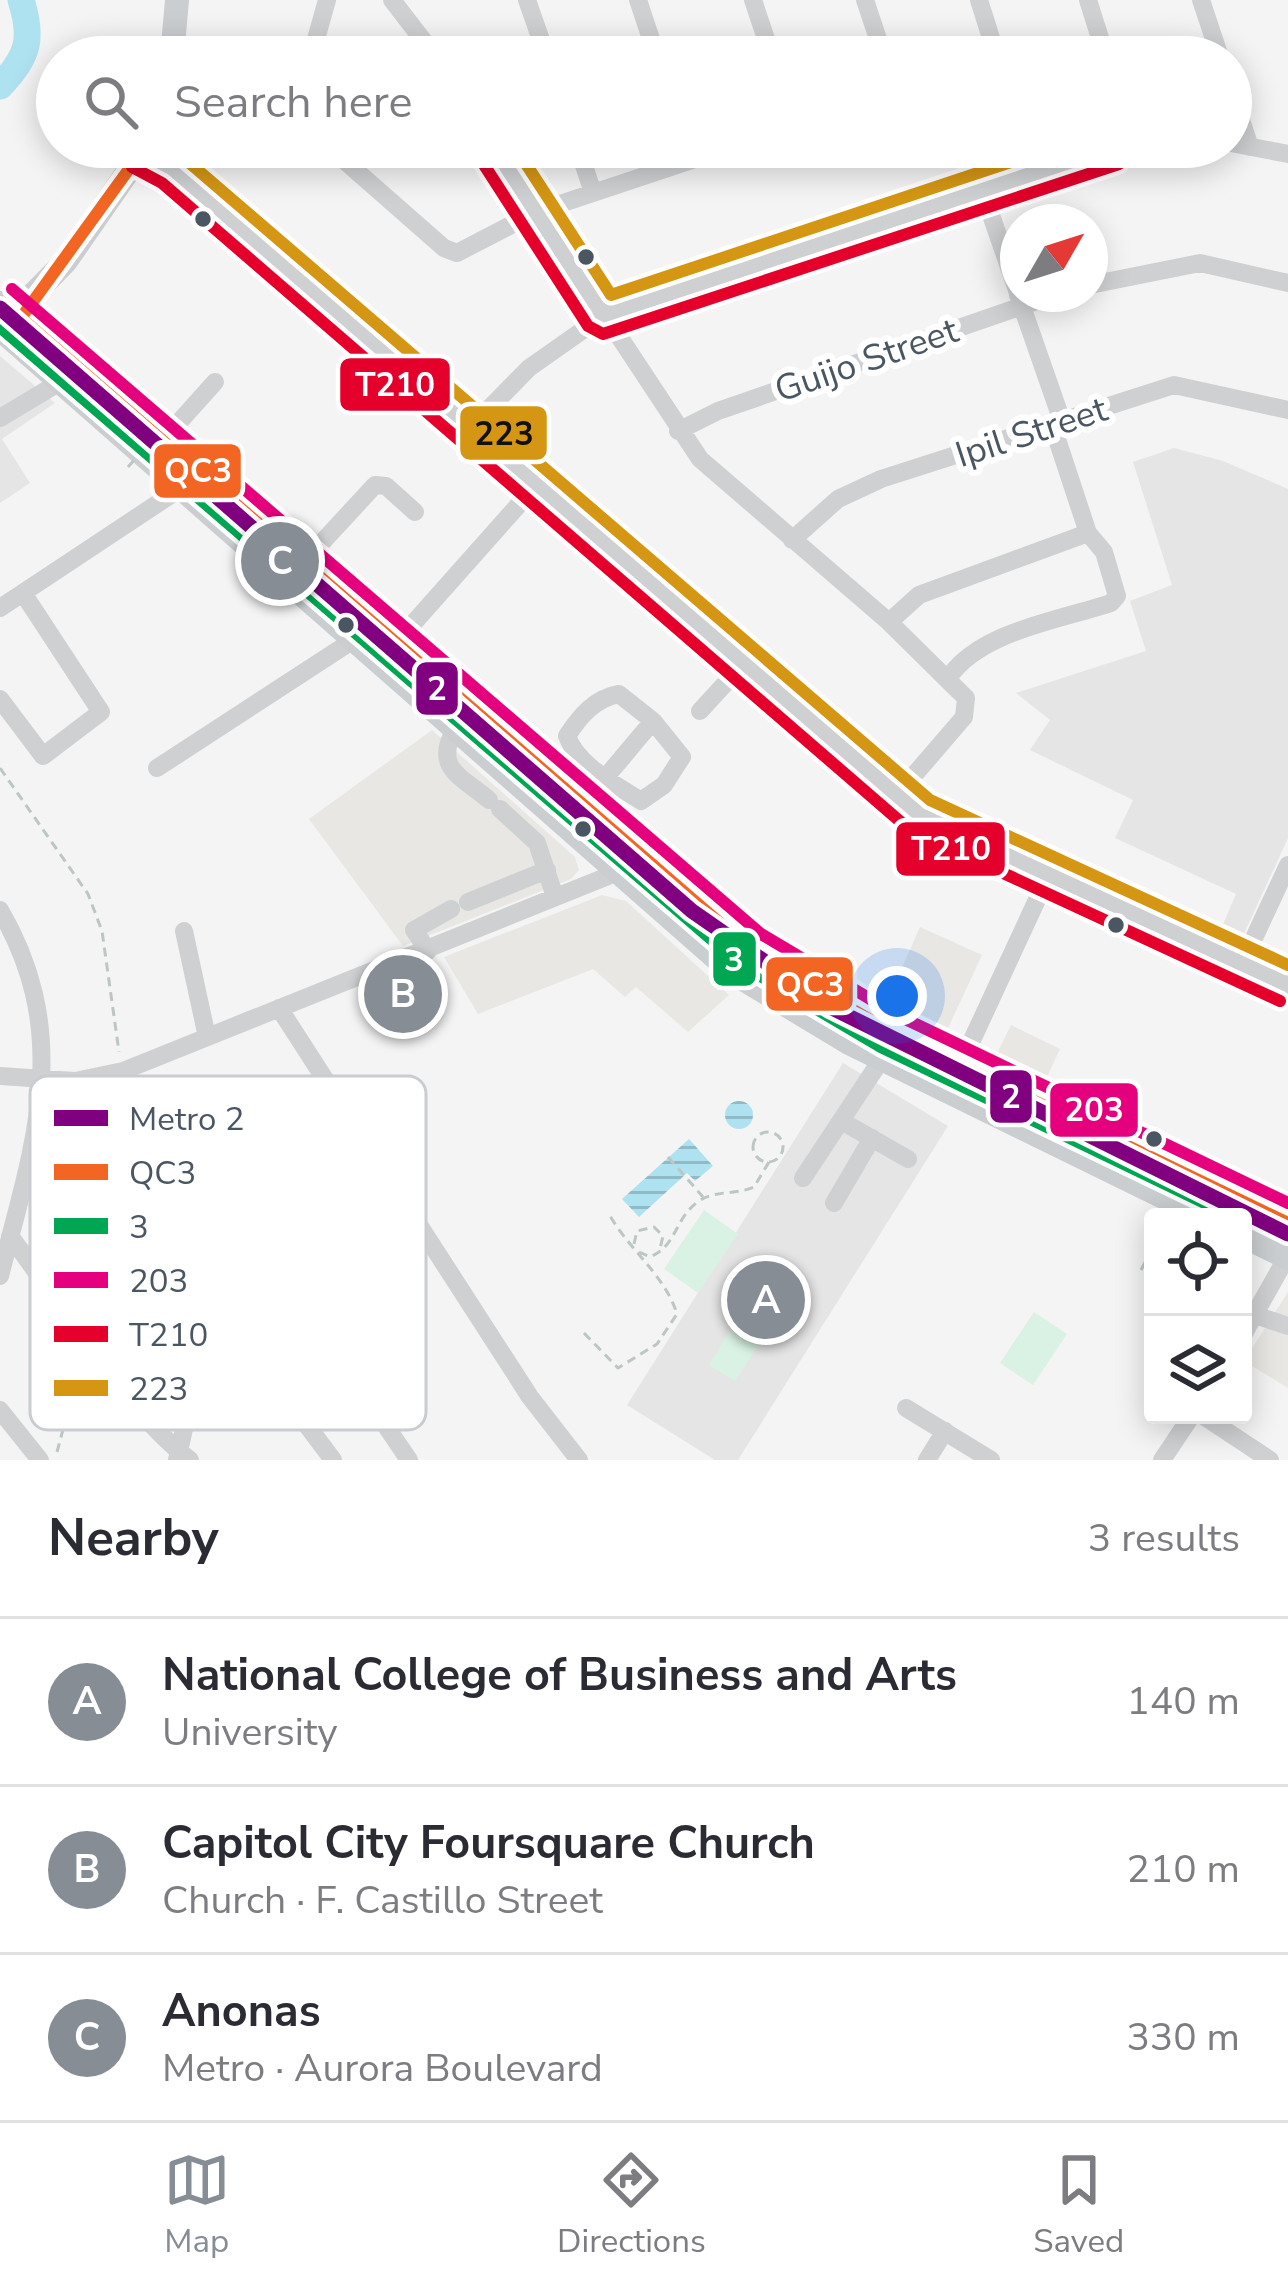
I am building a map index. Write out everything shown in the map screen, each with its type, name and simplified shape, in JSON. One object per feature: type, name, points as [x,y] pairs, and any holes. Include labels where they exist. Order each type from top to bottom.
[{"type":"main road","points":[[174,36],[177,0]]},
{"type":"main road","points":[[8,320],[53,276],[131,168]]},
{"type":"main road","points":[[8,320],[60,382],[734,973],[881,1060],[1186,1208]]},
{"type":"main road","points":[[8,320],[164,432],[302,564],[750,950],[804,984],[962,1065],[1288,1222]]},
{"type":"main road","points":[[1252,1240],[1288,1257]]},
{"type":"street","points":[[317,36],[327,0]]},
{"type":"street","points":[[392,0],[420,36]]},
{"type":"street","points":[[527,0],[540,36]]},
{"type":"street","points":[[638,0],[650,36]]},
{"type":"street","points":[[753,0],[765,36]]},
{"type":"street","points":[[865,0],[877,36]]},
{"type":"street","points":[[979,0],[990,36]]},
{"type":"street","points":[[1088,0],[1099,36]]},
{"type":"street","points":[[1201,0],[1213,36]]},
{"type":"street","points":[[1252,147],[1288,154]]},
{"type":"street","points":[[172,168],[920,814],[1288,985]]},
{"type":"street","points":[[353,168],[444,248],[457,253],[536,212],[655,168]]},
{"type":"street","points":[[508,168],[678,431],[712,472],[889,622],[966,698],[964,717],[896,796]]},
{"type":"street","points":[[585,168],[593,193]]},
{"type":"street","points":[[1032,168],[1033,172]]},
{"type":"street","points":[[473,425],[529,368],[603,316],[1046,168]]},
{"type":"street","points":[[982,189],[1000,242]]},
{"type":"street","points":[[1108,281],[1200,263],[1288,284]]},
{"type":"street","name":"Guijo Street","points":[[678,431],[718,411],[1000,304]]},
{"type":"street","points":[[949,677],[958,664],[993,643],[1116,600],[1118,591],[1104,552],[1088,532],[1024,312]]},
{"type":"street","points":[[0,418],[60,382]]},
{"type":"street","points":[[164,432],[215,382]]},
{"type":"street","name":"Ipil Street","points":[[792,540],[838,499],[881,479],[1174,385],[1288,410]]},
{"type":"street","points":[[394,645],[538,483]]},
{"type":"street","points":[[302,564],[375,485],[386,486],[415,512]]},
{"type":"street","points":[[0,608],[181,488]]},
{"type":"street","points":[[889,622],[919,595],[1088,532]]},
{"type":"street","points":[[0,699],[43,756],[101,712],[23,593]]},
{"type":"street","points":[[157,768],[355,639]]},
{"type":"street","points":[[700,711],[744,664]]},
{"type":"street","points":[[619,694],[653,722],[682,757],[664,785],[641,801],[604,777],[567,736],[575,722],[604,696],[619,694]]},
{"type":"street","points":[[581,805],[653,722]]},
{"type":"street","points":[[455,730],[445,748],[448,764],[537,843],[555,897]]},
{"type":"street","points":[[106,1076],[643,862]]},
{"type":"street","points":[[1242,964],[1288,865]]},
{"type":"street","points":[[428,951],[414,930],[547,870]]},
{"type":"street","points":[[948,1092],[1048,876]]},
{"type":"street","points":[[0,910],[29,980],[41,1076]]},
{"type":"street","points":[[184,931],[207,1037]]},
{"type":"street","points":[[279,1008],[324,1076]]},
{"type":"street","points":[[803,1178],[881,1060]]},
{"type":"street","points":[[0,1076],[30,1084]]},
{"type":"street","points":[[843,1122],[908,1160]]},
{"type":"street","points":[[834,1204],[872,1138]]},
{"type":"street","points":[[0,1276],[30,1146]]},
{"type":"street","points":[[10,1236],[30,1262]]},
{"type":"street","points":[[426,1237],[530,1397],[579,1460]]},
{"type":"street","points":[[1252,1320],[1288,1257]]},
{"type":"street","points":[[1255,1315],[1288,1326]]},
{"type":"street","points":[[906,1408],[991,1460]]},
{"type":"street","points":[[0,1410],[40,1460]]},
{"type":"street","points":[[1162,1460],[1186,1424]]},
{"type":"street","points":[[1216,1424],[1270,1460]]},
{"type":"street","points":[[157,1430],[182,1458]]},
{"type":"street","points":[[310,1430],[333,1460]]},
{"type":"street","points":[[389,1430],[409,1460]]},
{"type":"street","points":[[927,1460],[945,1431]]},
{"type":"path","points":[[128,467],[164,432]]},
{"type":"path","points":[[0,768],[88,894],[102,932],[116,1074]]},
{"type":"path","points":[[636,1250],[650,1257],[668,1250],[685,1214],[703,1198],[754,1187],[783,1146],[777,1134],[764,1132],[752,1146],[755,1156],[769,1162]]},
{"type":"path","points":[[668,1157],[703,1198]]},
{"type":"path","points":[[584,1334],[618,1368],[668,1334],[677,1314],[671,1296],[609,1214]]},
{"type":"path","points":[[636,1250],[634,1235],[650,1226],[663,1236],[659,1252]]},
{"type":"path","points":[[1141,1270],[1144,1264]]},
{"type":"path","points":[[55,1460],[63,1430]]},
{"type":"shaded area","points":[[0,356],[55,403],[2,439],[30,483],[0,503]]},
{"type":"shaded area","points":[[1174,448],[1223,461],[1288,489],[1288,838],[1242,938],[1221,929],[1236,894],[1115,838],[1133,800],[1030,750],[1050,720],[1016,693],[1146,651],[1130,601],[1172,585],[1133,462]]},
{"type":"shaded area","points":[[432,730],[575,857],[579,870],[571,879],[403,946],[309,819]]},
{"type":"shaded area","points":[[602,895],[626,901],[729,995],[688,1032],[636,987],[625,997],[593,969],[478,1014],[444,957]]},
{"type":"shaded area","points":[[920,927],[982,955],[943,1039],[883,1010]]},
{"type":"shaded area","points":[[1011,1025],[1060,1049],[1041,1090],[991,1066]]},
{"type":"shaded area","points":[[843,1063],[948,1126],[738,1460],[715,1460],[627,1405]]},
{"type":"shaded area","points":[[1288,1292],[1288,1388],[1252,1366],[1252,1348]]},
{"type":"green space","points":[[704,1210],[738,1234],[698,1293],[664,1269]]},
{"type":"green space","points":[[1034,1312],[1067,1334],[1033,1385],[1000,1363]]},
{"type":"green space","points":[[741,1313],[768,1330],[735,1381],[709,1365]]},
{"type":"water","points":[[739,1101],[749,1105],[753,1115],[749,1125],[739,1129],[729,1125],[725,1115],[729,1105]]},
{"type":"water","points":[[689,1139],[713,1166],[695,1181],[687,1173],[639,1217],[622,1199]]},
{"type":"waterway","points":[[0,86],[26,46],[21,0]]},
{"type":"metro line","name":"2","points":[[0,308],[692,911],[830,1007],[1288,1234]]},
{"type":"transit line","name":"QC3","points":[[130,168],[21,318],[750,949],[889,1031],[1288,1223]]},
{"type":"transit line","name":"T210","points":[[134,168],[162,183],[910,830],[1280,1001]]},
{"type":"transit line","name":"223","points":[[195,168],[930,800],[1288,965]]},
{"type":"transit line","name":"T210","points":[[486,168],[588,326],[603,334],[1107,168]]},
{"type":"transit line","name":"223","points":[[529,168],[611,295],[993,168]]},
{"type":"transit line","name":"203","points":[[12,289],[761,934],[897,1015],[1288,1203]]},
{"type":"transit line","name":"3","points":[[0,327],[740,964],[881,1047],[1215,1208]]},
{"type":"place","name":"Anonas","points":[[280,561]]},
{"type":"place","name":"Capitol City Foursquare Church","points":[[403,994]]},
{"type":"place","name":"National College of Business and Arts","points":[[766,1300]]}]
